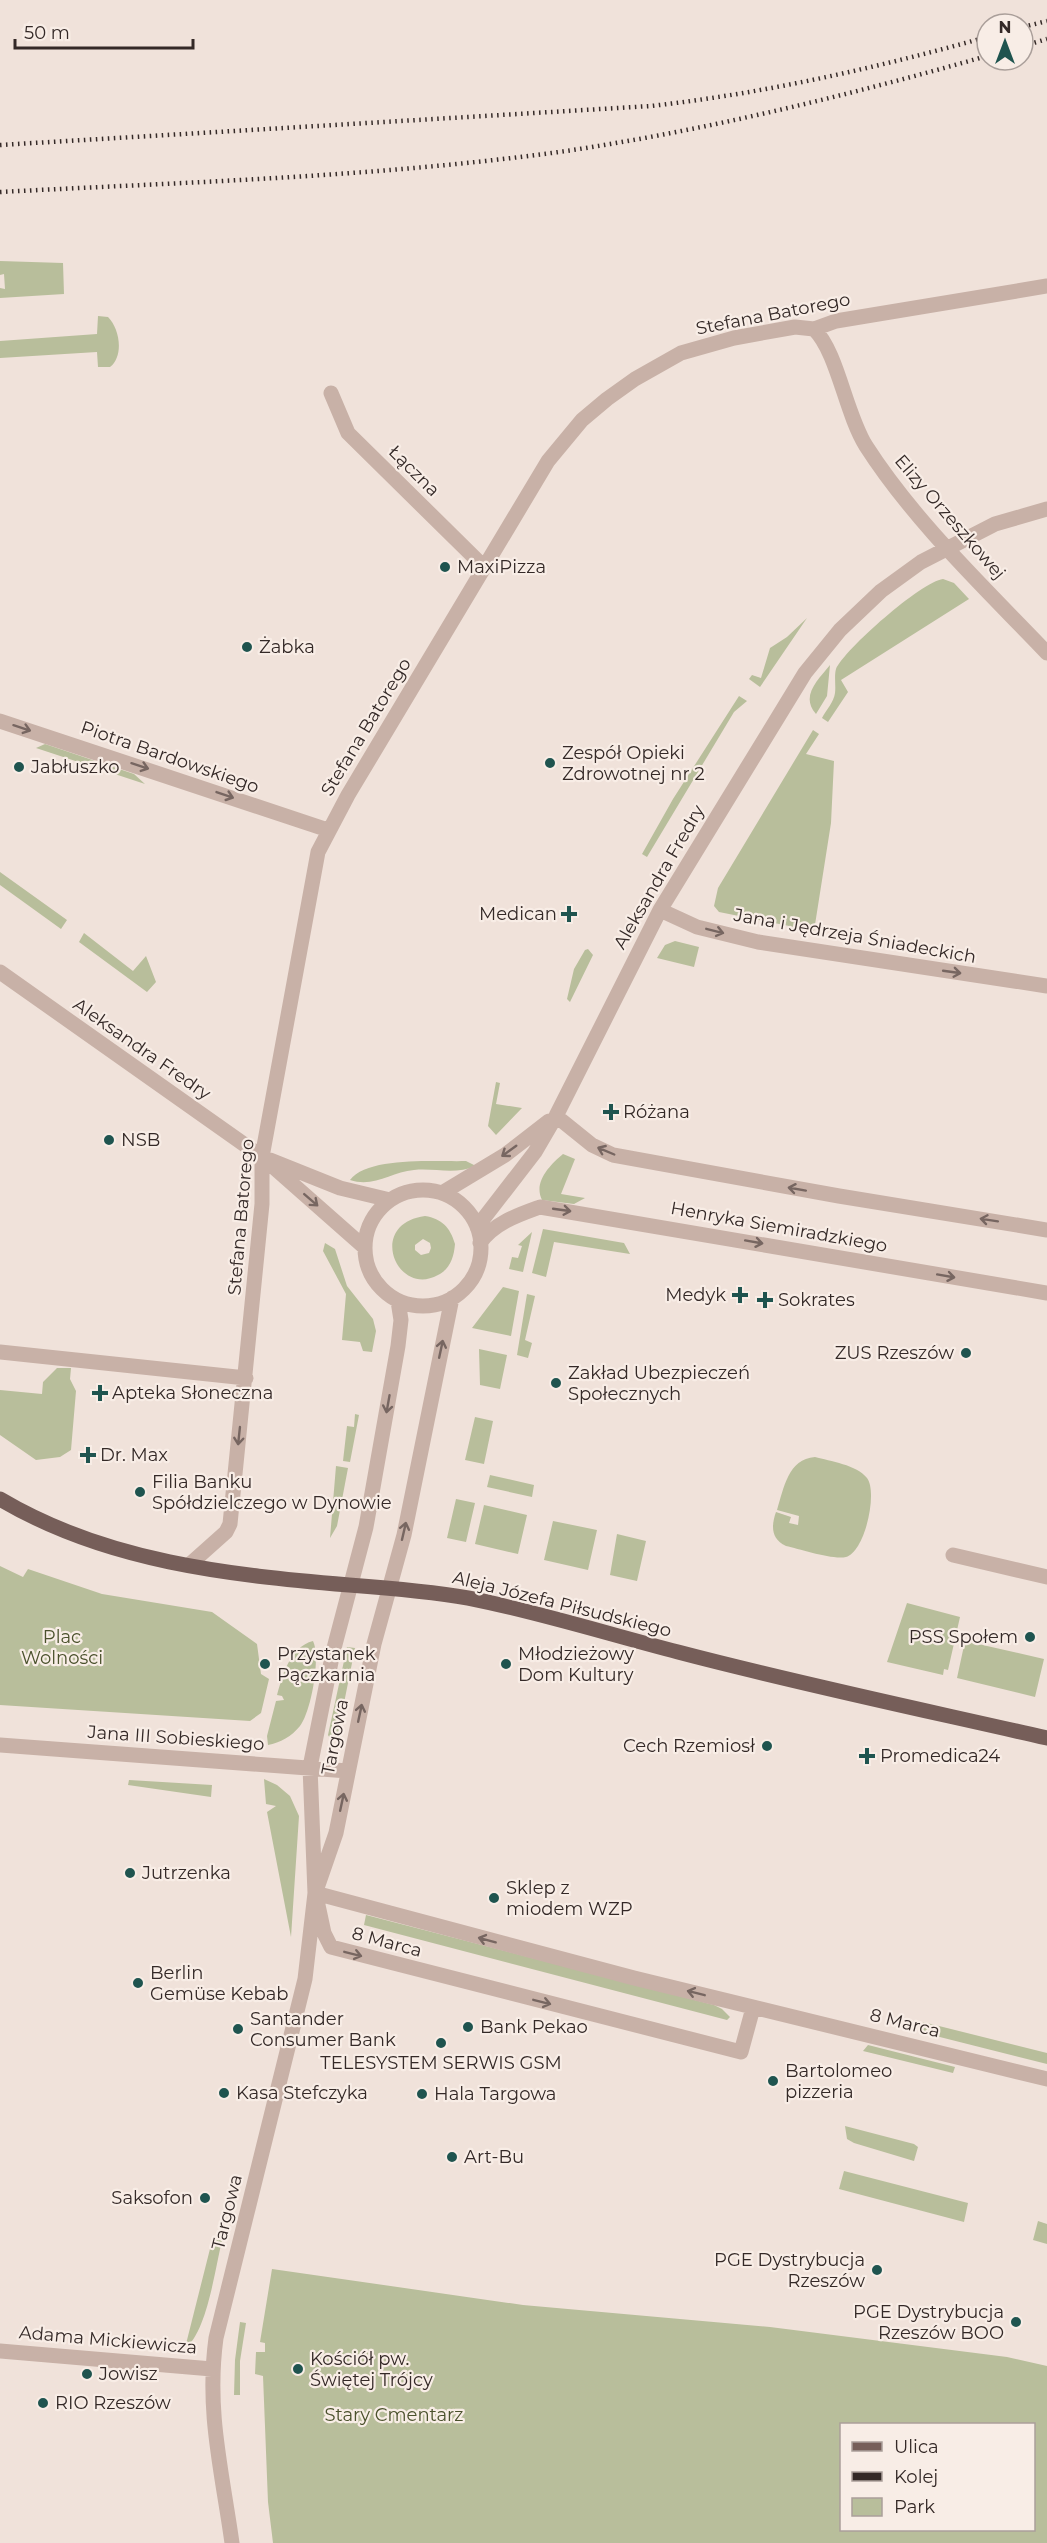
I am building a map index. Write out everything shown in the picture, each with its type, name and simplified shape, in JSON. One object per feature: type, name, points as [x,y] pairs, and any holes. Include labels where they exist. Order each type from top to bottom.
[{"type":"main road","name":"Aleja Józefa Piłsudskiego","points":[[0,1499],[30,1517],[94,1544],[139,1556],[189,1565],[475,1599],[677,1652],[1047,1738]]},
{"type":"street","name":"Stefana Batorego","points":[[189,1565],[226,1532],[230,1524],[262,1204],[262,1157],[318,852],[328,830],[529,489],[563,440],[582,420],[616,392],[658,365],[706,344],[795,327],[814,329],[836,321],[1047,286]]},
{"type":"street","name":"Elizy Orzeszkowej","points":[[814,329],[825,340],[848,409],[864,442],[899,493],[1047,653]]},
{"type":"street","name":"Łączna","points":[[331,393],[348,433],[484,567]]},
{"type":"street","name":"Aleksandra Fredry","points":[[477,1227],[535,1152],[556,1116],[660,910],[805,674],[840,630],[881,591],[948,546],[1011,518],[1047,509]]},
{"type":"street","name":"Piotra Bardowskiego","points":[[0,721],[328,830]]},
{"type":"street","name":"Jana i Jędrzeja Śniadeckich","points":[[660,910],[697,927],[758,942],[1047,986]]},
{"type":"street","name":"Aleksandra Fredry","points":[[0,972],[262,1157]]},
{"type":"street","name":"Aleksandra Fredry","points":[[442,1193],[505,1155],[556,1116]]},
{"type":"street","points":[[556,1116],[592,1145],[613,1155],[839,1196],[1047,1230]]},
{"type":"street","points":[[262,1157],[339,1188],[390,1200]]},
{"type":"street","points":[[262,1157],[364,1247]]},
{"type":"street","points":[[415,1190],[442,1193],[465,1208],[477,1227],[480,1243],[479,1263],[474,1277],[452,1299],[425,1306],[398,1301],[387,1294],[373,1279],[365,1260],[364,1247],[371,1220],[390,1200],[415,1190]]},
{"type":"street","name":"Henryka Siemiradzkiego","points":[[480,1243],[487,1234],[506,1221],[540,1207],[1047,1293]]},
{"type":"street","name":"Targowa","points":[[315,1893],[336,1833],[374,1644],[404,1535],[452,1299]]},
{"type":"street","name":"Targowa","points":[[232,2543],[212,2407],[212,2369],[221,2316],[305,1979],[315,1893],[310,1767],[333,1652],[366,1527],[398,1346],[401,1320],[398,1301]]},
{"type":"street","points":[[0,1352],[246,1378]]},
{"type":"street","points":[[953,1555],[1047,1576]]},
{"type":"street","name":"Jana III Sobieskiego","points":[[0,1745],[348,1771]]},
{"type":"street","name":"8 Marca","points":[[753,2008],[741,2052],[448,1979],[331,1947],[324,1934],[315,1893],[753,2008],[1047,2079]]},
{"type":"street","name":"Adama Mickiewicza","points":[[0,2351],[212,2369]]},
{"type":"green space","points":[[0,261],[63,263],[64,294],[0,298],[0,288],[5,289],[4,274],[0,275]]},
{"type":"green space","points":[[98,316],[108,317],[118,335],[119,350],[110,367],[98,367],[97,352],[0,358],[0,341],[97,334]]},
{"type":"green space","points":[[943,579],[954,583],[969,599],[841,680],[848,692],[828,722],[822,718],[834,696],[836,669],[853,647],[902,603]]},
{"type":"green space","points":[[807,618],[760,687],[749,679],[752,675],[761,678],[770,648],[787,637]]},
{"type":"green space","points":[[830,665],[827,696],[816,714],[810,701],[812,688]]},
{"type":"green space","points":[[739,696],[747,701],[734,712],[647,857],[642,854],[673,799]]},
{"type":"green space","points":[[813,730],[819,734],[806,754],[834,761],[831,823],[814,931],[719,912],[714,906],[718,888]]},
{"type":"green space","points":[[45,744],[134,774],[145,784],[36,748]]},
{"type":"green space","points":[[0,872],[67,920],[61,929],[0,885]]},
{"type":"green space","points":[[84,933],[133,971],[146,956],[156,982],[147,992],[79,942]]},
{"type":"green space","points":[[675,941],[699,947],[694,967],[657,958],[665,945]]},
{"type":"green space","points":[[588,949],[593,955],[570,1002],[567,999],[574,969],[585,950]]},
{"type":"green space","points":[[496,1082],[500,1083],[496,1104],[522,1108],[496,1135],[488,1126]]},
{"type":"green space","points":[[563,1154],[575,1159],[561,1194],[585,1198],[574,1204],[542,1200],[540,1193],[544,1174]]},
{"type":"green space","points":[[466,1161],[476,1166],[453,1171],[406,1171],[367,1182],[350,1180],[359,1172],[387,1164]]},
{"type":"green space","points":[[425,1216],[441,1222],[451,1233],[455,1244],[451,1262],[438,1275],[423,1279],[410,1277],[400,1269],[394,1257],[392,1244],[396,1232],[407,1222]],"holes":[[[423,1239],[430,1243],[429,1253],[421,1255],[415,1250],[415,1245]]]},
{"type":"green space","points":[[543,1229],[624,1243],[630,1254],[554,1242],[546,1277],[532,1273]]},
{"type":"green space","points":[[532,1232],[523,1272],[509,1269],[512,1257],[518,1258],[522,1246],[518,1245]]},
{"type":"green space","points":[[325,1243],[335,1249],[347,1286],[373,1319],[376,1331],[372,1352],[363,1351],[360,1342],[342,1340],[346,1294],[323,1251]]},
{"type":"green space","points":[[503,1287],[519,1291],[511,1336],[472,1328]]},
{"type":"green space","points":[[527,1294],[535,1296],[525,1340],[532,1343],[528,1358],[517,1355]]},
{"type":"green space","points":[[479,1349],[507,1355],[500,1389],[480,1385]]},
{"type":"green space","points":[[57,1368],[71,1368],[70,1379],[76,1391],[71,1450],[60,1457],[36,1460],[0,1435],[0,1390],[42,1394],[43,1382]]},
{"type":"green space","points":[[355,1414],[359,1415],[350,1462],[343,1461],[347,1426],[354,1427]]},
{"type":"green space","points":[[475,1417],[493,1421],[484,1464],[465,1460]]},
{"type":"green space","points":[[815,1457],[857,1470],[867,1478],[870,1485],[870,1508],[864,1533],[853,1553],[846,1557],[825,1556],[786,1546],[775,1536],[773,1522],[776,1512],[791,1517],[789,1523],[798,1525],[799,1516],[777,1510],[788,1476],[793,1469],[806,1459]]},
{"type":"green space","points":[[336,1466],[348,1468],[337,1526],[330,1538]]},
{"type":"green space","points":[[490,1475],[534,1485],[532,1497],[487,1487]]},
{"type":"green space","points":[[456,1499],[475,1503],[466,1542],[447,1538]]},
{"type":"green space","points":[[484,1505],[527,1515],[518,1554],[475,1544]]},
{"type":"green space","points":[[553,1521],[597,1530],[588,1570],[544,1560]]},
{"type":"green space","points":[[617,1534],[646,1541],[637,1581],[610,1575]]},
{"type":"green space","name":"Plac Wolności","points":[[0,1566],[23,1577],[28,1569],[102,1594],[212,1612],[257,1644],[261,1674],[269,1679],[261,1713],[250,1721],[0,1705]]},
{"type":"green space","points":[[907,1603],[960,1617],[948,1670],[944,1669],[943,1675],[887,1662]]},
{"type":"green space","points":[[313,1641],[315,1671],[311,1697],[304,1719],[290,1736],[268,1745],[267,1736],[276,1701],[284,1700],[282,1696],[277,1695],[285,1670],[293,1655],[305,1644]]},
{"type":"green space","points":[[965,1641],[1044,1659],[1035,1697],[957,1678]]},
{"type":"green space","points":[[347,1647],[355,1648],[337,1738],[331,1740],[328,1735]]},
{"type":"green space","points":[[264,1779],[277,1785],[290,1796],[299,1816],[291,1937],[267,1812],[276,1806],[266,1804]]},
{"type":"green space","points":[[129,1780],[212,1785],[211,1797],[128,1785]]},
{"type":"green space","points":[[366,1915],[714,2005],[730,2017],[727,2020],[364,1925]]},
{"type":"green space","points":[[923,2022],[1047,2053],[1047,2064],[920,2032]]},
{"type":"green space","points":[[868,2045],[955,2067],[953,2073],[863,2051]]},
{"type":"green space","points":[[845,2126],[914,2144],[918,2147],[914,2161],[854,2143],[847,2139]]},
{"type":"green space","points":[[844,2171],[968,2203],[964,2222],[839,2189]]},
{"type":"green space","points":[[1038,2221],[1047,2224],[1047,2244],[1033,2240]]},
{"type":"green space","points":[[213,2237],[222,2241],[205,2315],[193,2340],[185,2348]]},
{"type":"green space","name":"Stary Cmentarz","points":[[272,2269],[523,2305],[770,2327],[1007,2357],[1047,2366],[1047,2543],[273,2543],[268,2502],[263,2376],[255,2374],[256,2352],[265,2352],[265,2343],[260,2342]]},
{"type":"green space","points":[[240,2322],[246,2323],[240,2361],[240,2395],[234,2395],[235,2360]]},
{"type":"railway","points":[[1035,24],[1047,21]]},
{"type":"railway","points":[[1035,42],[1047,39]]},
{"type":"railway","points":[[0,145],[651,106],[779,87],[904,59],[975,40]]},
{"type":"railway","points":[[0,192],[355,173],[566,151],[725,122],[975,59]]},
{"type":"place","name":"MaxiPizza","points":[[445,567]]},
{"type":"place","name":"Żabka","points":[[247,647]]},
{"type":"place","name":"Zespół Opieki Zdrowotnej nr 2","points":[[550,763]]},
{"type":"place","name":"Jabłuszko","points":[[19,767]]},
{"type":"place","name":"Medican","points":[[569,914]]},
{"type":"place","name":"Różana","points":[[611,1112]]},
{"type":"place","name":"NSB","points":[[109,1140]]},
{"type":"place","name":"Medyk","points":[[740,1295]]},
{"type":"place","name":"Sokrates","points":[[765,1300]]},
{"type":"place","name":"ZUS Rzeszów","points":[[966,1353]]},
{"type":"place","name":"Zakład Ubezpieczeń Społecznych","points":[[556,1383]]},
{"type":"place","name":"Apteka Słoneczna","points":[[100,1393]]},
{"type":"place","name":"Dr. Max","points":[[88,1455]]},
{"type":"place","name":"Filia Banku Spółdzielczego w Dynowie","points":[[140,1492]]},
{"type":"place","name":"PSS Społem","points":[[1030,1637]]},
{"type":"place","name":"Przystanek Pączkarnia","points":[[265,1664]]},
{"type":"place","name":"Młodzieżowy Dom Kultury","points":[[506,1664]]},
{"type":"place","name":"Cech Rzemiosł","points":[[767,1746]]},
{"type":"place","name":"Promedica24","points":[[867,1756]]},
{"type":"place","name":"Jutrzenka","points":[[130,1873]]},
{"type":"place","name":"Sklep z miodem WZP","points":[[494,1898]]},
{"type":"place","name":"Berlin Gemüse Kebab","points":[[138,1983]]},
{"type":"place","name":"Bank Pekao","points":[[468,2027]]},
{"type":"place","name":"Santander Consumer Bank","points":[[238,2029]]},
{"type":"place","name":"TELESYSTEM SERWIS GSM","points":[[441,2043]]},
{"type":"place","name":"Bartolomeo pizzeria","points":[[773,2081]]},
{"type":"place","name":"Kasa Stefczyka","points":[[224,2093]]},
{"type":"place","name":"Hala Targowa","points":[[422,2094]]},
{"type":"place","name":"Art-Bu","points":[[452,2157]]},
{"type":"place","name":"Saksofon","points":[[205,2198]]},
{"type":"place","name":"PGE Dystrybucja Rzeszów","points":[[877,2270]]},
{"type":"place","name":"PGE Dystrybucja Rzeszów BOO","points":[[1016,2322]]},
{"type":"place","name":"Kościół pw. Świętej Trójcy","points":[[298,2369]]},
{"type":"place","name":"Jowisz","points":[[87,2374]]},
{"type":"place","name":"RIO Rzeszów","points":[[43,2403]]}]
